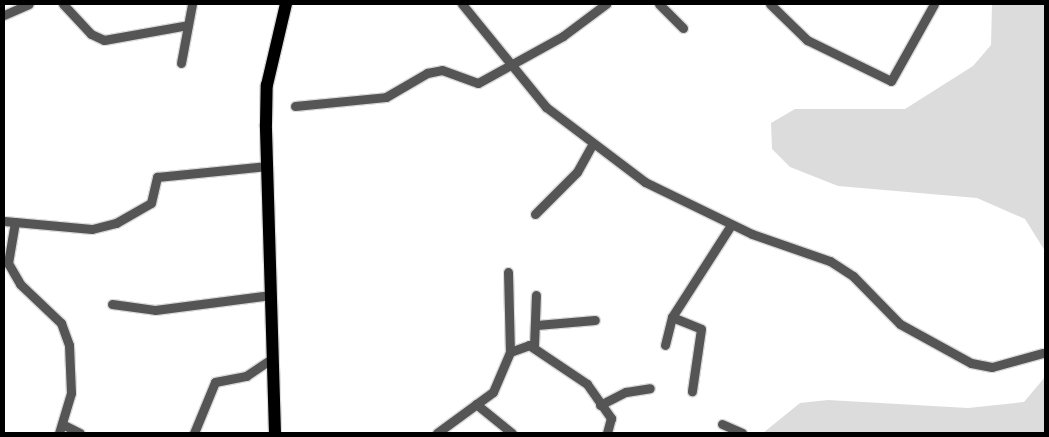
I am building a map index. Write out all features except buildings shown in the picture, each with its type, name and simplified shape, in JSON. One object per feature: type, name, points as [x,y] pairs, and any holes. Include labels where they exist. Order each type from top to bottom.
[{"type":"main road","points":[[275,433],[267,166],[267,85],[286,4]]},
{"type":"street","points":[[4,15],[29,4]]},
{"type":"street","points":[[63,4],[91,34],[104,40],[188,25]]},
{"type":"street","points":[[181,62],[192,4]]},
{"type":"street","points":[[462,4],[546,107],[592,145],[645,182],[732,224],[830,262],[853,276],[900,324],[971,363],[992,366],[1043,353]]},
{"type":"street","points":[[295,106],[386,97],[427,73],[442,70],[478,83],[588,20],[606,4]]},
{"type":"street","points":[[659,4],[683,28]]},
{"type":"street","points":[[770,4],[807,40],[891,81],[934,4]]},
{"type":"street","points":[[535,214],[577,172],[592,145]]},
{"type":"street","points":[[4,221],[83,230],[109,226],[151,203],[157,177],[267,166]]},
{"type":"street","points":[[15,222],[8,263],[20,284],[66,331],[72,387],[59,433]]},
{"type":"street","points":[[665,345],[672,317],[732,224]]},
{"type":"street","points":[[437,433],[493,392],[510,352],[508,272]]},
{"type":"street","points":[[534,346],[537,325],[536,295]]},
{"type":"street","points":[[112,304],[155,310],[271,296]]},
{"type":"street","points":[[672,317],[701,329],[692,391]]},
{"type":"street","points":[[537,325],[595,320]]},
{"type":"street","points":[[510,352],[534,346]]},
{"type":"street","points":[[534,346],[586,384],[612,421],[607,433]]},
{"type":"street","points":[[194,433],[215,382],[246,376],[273,358]]},
{"type":"street","points":[[600,405],[608,405],[626,392],[650,388]]},
{"type":"street","points":[[476,404],[512,433]]},
{"type":"street","points":[[62,424],[80,433]]},
{"type":"street","points":[[722,424],[742,433]]},
{"type":"shaded area","points":[[992,4],[1045,4],[1045,251],[1025,219],[977,198],[838,186],[790,167],[772,149],[771,123],[795,109],[905,109],[973,66],[991,45]]},
{"type":"shaded area","points":[[1045,377],[1045,433],[763,433],[800,403],[828,400],[968,408],[1024,402]]}]
